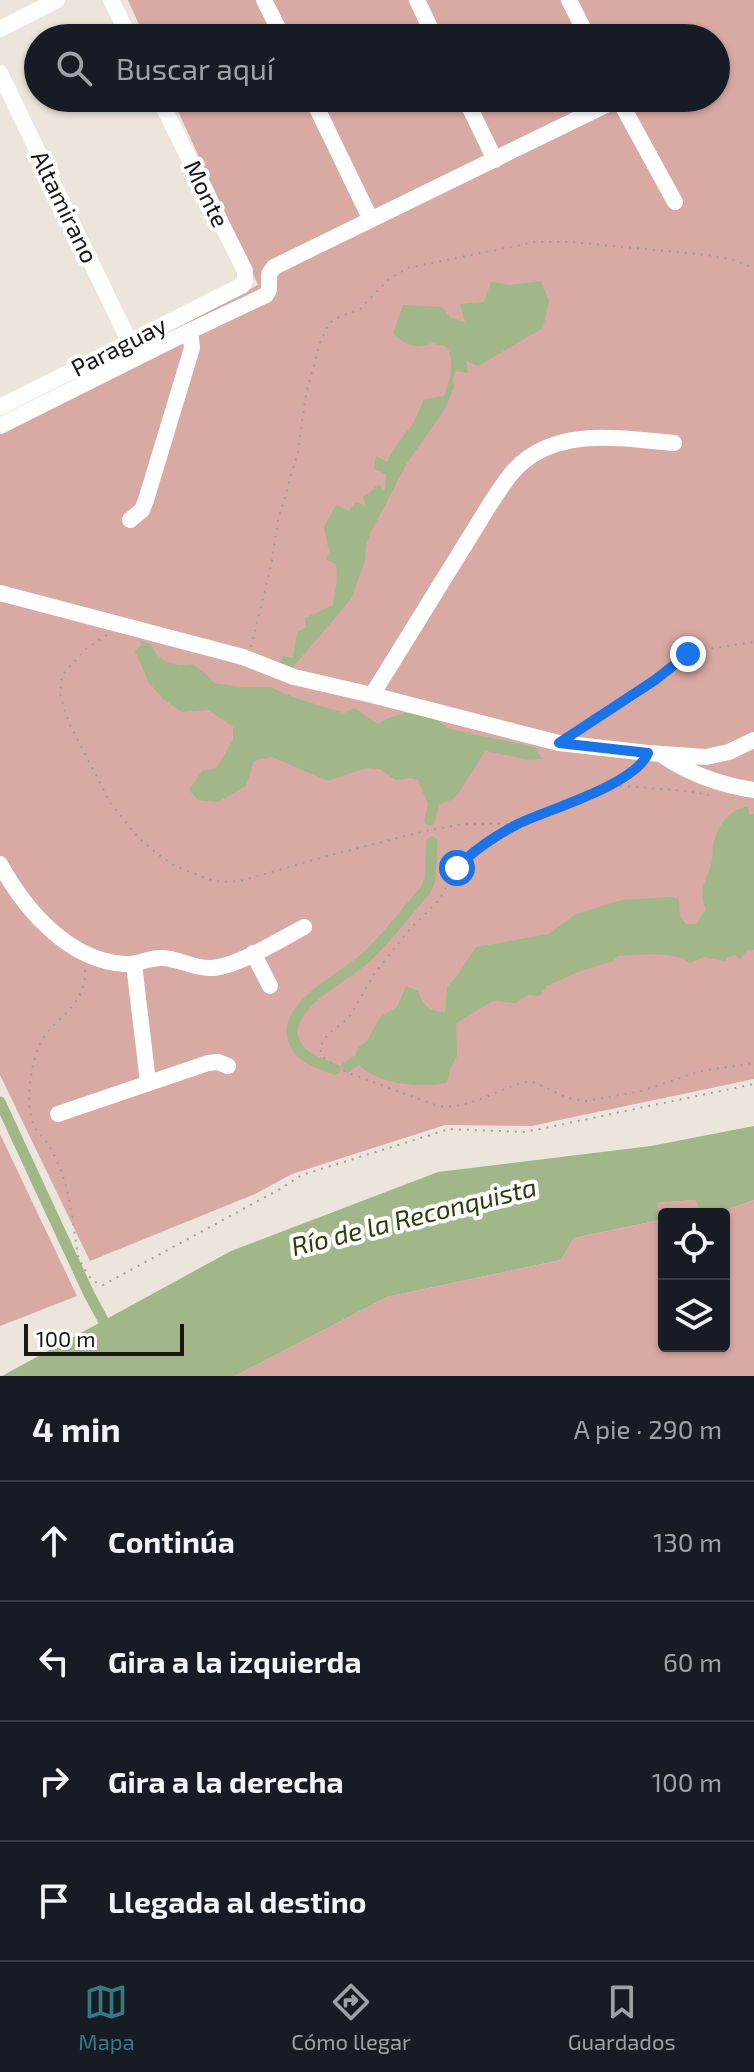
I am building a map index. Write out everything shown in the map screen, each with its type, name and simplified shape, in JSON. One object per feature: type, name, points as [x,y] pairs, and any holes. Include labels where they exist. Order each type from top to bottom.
[{"type":"street","points":[[0,29],[57,0]]},
{"type":"street","points":[[111,0],[123,24]]},
{"type":"street","points":[[264,0],[276,24]]},
{"type":"street","points":[[417,0],[428,24]]},
{"type":"street","points":[[569,0],[581,24]]},
{"type":"street","name":"Altamirano","points":[[0,73],[129,341]]},
{"type":"street","name":"Monte","points":[[166,112],[245,271],[243,285],[238,288]]},
{"type":"street","points":[[319,112],[371,220]]},
{"type":"street","points":[[472,112],[495,160]]},
{"type":"street","points":[[0,426],[266,295],[270,286],[269,274],[274,267],[592,112]]},
{"type":"street","points":[[625,112],[675,202]]},
{"type":"street","name":"Paraguay","points":[[0,407],[238,288]]},
{"type":"street","points":[[130,520],[142,510],[146,500],[192,348],[190,331]]},
{"type":"street","points":[[372,695],[492,501],[528,457],[576,439],[615,438],[674,443]]},
{"type":"street","points":[[0,593],[243,657],[294,677],[559,743],[706,757],[729,752],[754,740]]},
{"type":"street","points":[[654,754],[714,789],[754,790]]},
{"type":"street","points":[[714,789],[709,766],[717,755]]},
{"type":"street","points":[[0,864],[20,896],[66,943],[82,953],[110,962],[134,964],[167,958],[207,968],[227,964],[304,927]]},
{"type":"street","points":[[253,953],[270,986]]},
{"type":"street","points":[[134,964],[148,1082]]},
{"type":"street","points":[[58,1114],[208,1063],[218,1062],[228,1066]]},
{"type":"path","points":[[243,657],[250,648],[255,631],[278,521],[298,452],[306,394],[324,330],[329,323],[360,309],[388,280],[407,268],[535,242],[572,242],[707,255],[731,259],[754,268]]},
{"type":"path","points":[[120,625],[87,648],[67,668],[62,675],[60,694],[69,723],[111,804],[138,837],[175,866],[214,881],[230,882],[421,832],[463,824],[518,824]]},
{"type":"path","points":[[559,743],[655,680],[688,654],[754,642]]},
{"type":"path","points":[[654,754],[611,785],[518,824],[481,846],[457,868],[438,901],[409,930],[374,974],[349,1018],[322,1041],[321,1053],[346,1072],[446,1107],[469,1104],[526,1082],[586,1101],[641,1091],[701,1071],[754,1063]]},
{"type":"path","points":[[611,785],[686,791],[714,789]]},
{"type":"path","points":[[85,965],[85,980],[77,1002],[38,1043],[30,1083],[30,1103],[34,1125],[50,1146],[65,1184],[78,1256],[97,1284],[103,1285],[302,1175],[449,1129],[523,1132],[754,1084]]},
{"type":"shaded area","points":[[128,0],[754,0],[754,1079],[531,1126],[445,1125],[292,1174],[255,1194],[90,1261],[0,1075],[0,422],[258,285],[178,112],[730,112],[730,24],[139,24]]},
{"type":"shaded area","points":[[0,1134],[77,1296],[0,1326]]},
{"type":"shaded area","points":[[695,1200],[698,1208],[658,1208],[658,1212],[656,1203]]},
{"type":"shaded area","points":[[754,1200],[754,1376],[235,1376],[387,1297],[561,1260],[574,1238],[658,1220],[658,1352],[730,1352],[730,1209]]},
{"type":"water","points":[[541,281],[549,301],[543,328],[478,366],[466,361],[468,373],[455,371],[454,387],[445,409],[407,463],[371,532],[365,561],[351,599],[288,673],[280,665],[283,656],[293,658],[297,632],[306,627],[305,618],[333,605],[336,564],[326,560],[329,552],[324,527],[336,505],[349,511],[355,502],[365,505],[363,496],[378,484],[385,491],[386,474],[374,469],[376,456],[387,462],[414,422],[424,399],[444,396],[448,384],[451,365],[447,347],[432,343],[411,345],[393,333],[403,305],[442,307],[450,317],[465,322],[460,304],[484,302],[491,282],[509,285]]},
{"type":"water","points":[[138,639],[151,645],[165,661],[179,665],[193,664],[214,683],[270,687],[344,713],[354,708],[378,724],[409,712],[433,717],[449,729],[535,747],[542,759],[530,760],[485,751],[459,793],[453,799],[433,807],[428,804],[418,780],[395,780],[380,769],[367,768],[328,781],[272,757],[254,761],[246,786],[218,802],[198,800],[189,790],[202,771],[216,768],[233,740],[233,727],[208,710],[182,712],[163,699],[149,683],[135,651],[142,644]]},
{"type":"water","points":[[748,807],[749,814],[754,814],[754,950],[747,950],[740,959],[735,955],[725,961],[704,957],[690,963],[666,955],[618,956],[613,961],[547,986],[539,996],[528,995],[516,1003],[493,1001],[456,1023],[457,1056],[447,1083],[398,1083],[374,1075],[356,1061],[359,1047],[367,1041],[380,1017],[397,1007],[406,986],[418,991],[427,1007],[445,1012],[447,987],[476,947],[549,934],[574,915],[621,900],[679,899],[680,916],[686,924],[696,924],[706,910],[703,891],[716,835],[731,814]]},
{"type":"water","name":"Río de la Reconquista","points":[[754,1126],[754,1200],[730,1209],[698,1208],[695,1200],[657,1203],[658,1220],[574,1238],[561,1260],[387,1297],[235,1376],[2,1376],[231,1251],[438,1172],[651,1146]]},
{"type":"waterway","points":[[430,820],[433,807]]},
{"type":"waterway","points":[[335,1069],[315,1062],[299,1050],[293,1038],[297,1015],[317,994],[371,952],[425,891],[430,880],[432,842]]},
{"type":"waterway","points":[[347,1067],[356,1061]]},
{"type":"waterway","points":[[0,1102],[107,1334]]},
{"type":"route","points":[[457,868],[481,846],[518,824],[611,785],[643,763],[648,753],[559,743],[655,680],[688,654]]}]
